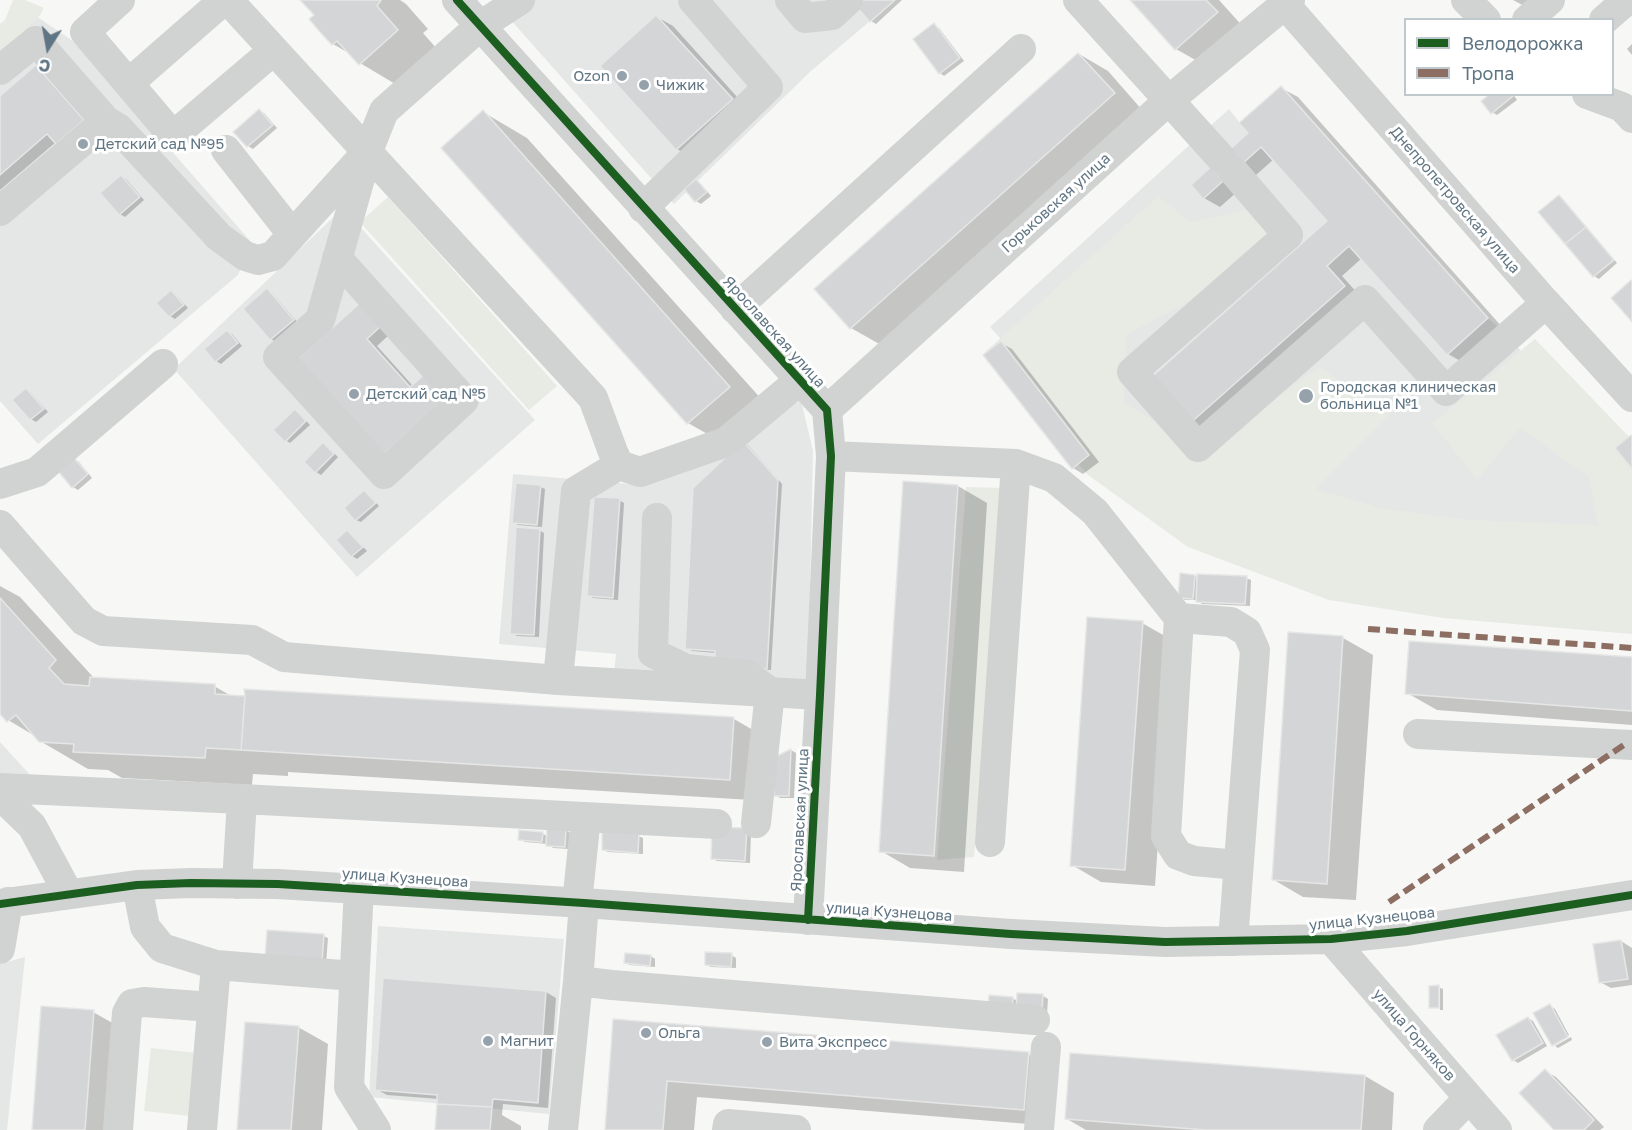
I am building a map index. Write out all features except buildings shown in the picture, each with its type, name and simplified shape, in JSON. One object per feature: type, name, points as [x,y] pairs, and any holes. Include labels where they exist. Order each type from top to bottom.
[{"type":"street","points":[[120,0],[85,32],[173,136],[274,50]]},
{"type":"street","points":[[129,83],[226,0],[368,151],[593,398],[619,465],[640,472],[726,442],[800,380]]},
{"type":"street","name":"Ярославская улица","points":[[457,0],[827,410],[831,456],[808,920]]},
{"type":"street","points":[[337,258],[464,400],[384,474],[278,357],[320,320],[337,258],[368,151],[384,111],[480,26],[520,0]]},
{"type":"street","points":[[643,208],[768,87],[693,0]]},
{"type":"street","points":[[790,0],[805,18],[832,15],[848,0]]},
{"type":"street","points":[[1078,0],[1288,235],[1132,372],[1198,447],[1365,300],[1446,391],[1546,303]]},
{"type":"street","points":[[1466,0],[1484,18]]},
{"type":"street","points":[[1529,18],[1550,0]]},
{"type":"street","points":[[1606,18],[1627,0]]},
{"type":"street","name":"Горьковская улица","points":[[827,410],[1168,101],[1285,1]]},
{"type":"street","name":"Днепропетровская улица","points":[[1285,1],[1546,303],[1632,397]]},
{"type":"street","points":[[0,70],[36,41],[106,121],[118,128],[219,237],[245,256],[258,260],[273,256],[368,151]]},
{"type":"street","points":[[735,309],[1021,49]]},
{"type":"street","points":[[1592,96],[1622,107],[1632,118]]},
{"type":"street","points":[[0,211],[106,121]]},
{"type":"street","points":[[226,150],[292,234]]},
{"type":"street","points":[[0,484],[37,472],[163,364]]},
{"type":"street","points":[[831,456],[1016,464],[1054,478],[1095,512],[1179,618],[1166,836],[1178,855],[1194,861],[1238,865]]},
{"type":"street","points":[[990,842],[1016,464]]},
{"type":"street","points":[[558,680],[576,491],[619,465]]},
{"type":"street","points":[[657,518],[653,653],[686,669],[747,675],[770,692]]},
{"type":"street","points":[[0,525],[84,621],[103,631],[252,640],[284,657],[558,680],[820,695]]},
{"type":"street","points":[[1179,618],[1231,622],[1247,632],[1256,650],[1233,941]]},
{"type":"street","points":[[756,823],[770,692]]},
{"type":"street","points":[[1418,734],[1632,745]]},
{"type":"street","points":[[0,788],[717,824]]},
{"type":"street","points":[[0,795],[32,826],[68,893]]},
{"type":"street","points":[[237,884],[242,799]]},
{"type":"street","points":[[563,1130],[578,981],[586,817]]},
{"type":"street","name":"улица Кузнецова","points":[[4,903],[137,885],[278,884],[1011,934],[1165,942],[1331,939],[1407,931],[1632,895]]},
{"type":"street","points":[[137,885],[145,927],[162,948],[216,965],[354,976]]},
{"type":"street","points":[[359,888],[349,1087],[375,1130]]},
{"type":"street","points":[[0,949],[4,903]]},
{"type":"street","name":"улица Горняков","points":[[1331,939],[1497,1130]]},
{"type":"street","points":[[202,1130],[216,965]]},
{"type":"street","points":[[578,981],[831,1004],[1041,1034],[1039,1130]]},
{"type":"street","points":[[118,1130],[127,1013],[132,1005],[144,1002],[212,1007]]},
{"type":"street","points":[[1438,1130],[1469,1098]]},
{"type":"street","points":[[727,1130],[728,1124],[795,1130]]},
{"type":"shaded area","points":[[13,0],[25,0],[44,8],[40,15],[0,55],[0,24],[5,20]]},
{"type":"shaded area","points":[[493,0],[895,0],[811,71],[674,204]]},
{"type":"shaded area","name":"Детский сад №95","points":[[36,16],[79,45],[252,243],[238,275],[38,444],[0,401],[0,45]]},
{"type":"shaded area","name":"Городская клиническая больница №1","points":[[1281,86],[1488,318],[1508,336],[1632,477],[1632,581],[1107,455],[990,327],[1229,109],[1240,123]]},
{"type":"shaded area","points":[[1158,196],[1191,222],[1252,209],[1274,236],[1241,274],[1126,335],[1124,403],[1204,451],[1319,367],[1390,414],[1316,489],[1380,508],[1469,520],[1598,525],[1589,477],[1520,428],[1477,480],[1432,423],[1535,339],[1632,440],[1632,634],[1443,618],[1329,600],[1188,547],[1088,475],[984,353]]},
{"type":"shaded area","points":[[388,197],[557,386],[529,410],[360,222]]},
{"type":"shaded area","name":"Детский сад №5","points":[[343,208],[535,420],[357,577],[174,369]]},
{"type":"shaded area","points":[[801,400],[813,451],[808,686],[614,673],[616,654],[499,644],[513,474],[630,484],[723,448]]},
{"type":"shaded area","points":[[966,487],[1003,488],[974,857],[937,860]]},
{"type":"shaded area","points":[[0,742],[33,778],[0,809]]},
{"type":"shaded area","points":[[378,926],[564,939],[549,1114],[369,1097]]},
{"type":"shaded area","points":[[25,957],[7,1130],[0,1130],[0,964]]},
{"type":"shaded area","points":[[151,1048],[197,1053],[190,1116],[144,1111]]},
{"type":"marked path","points":[[1368,629],[1632,648]]},
{"type":"marked path","points":[[1389,902],[1624,745]]},
{"type":"cycle path","points":[[457,0],[827,410],[831,456],[808,920]]},
{"type":"cycle path","points":[[0,904],[137,885],[278,884],[584,903],[1011,934],[1165,942],[1331,939],[1407,931],[1632,895]]},
{"type":"place","name":"Ozon","points":[[622,76]]},
{"type":"place","name":"Чижик","points":[[644,85]]},
{"type":"place","name":"Детский сад №95","points":[[83,144]]},
{"type":"place","name":"Детский сад №5","points":[[354,394]]},
{"type":"place","name":"Городская клиническая больница №1","points":[[1306,396]]},
{"type":"place","name":"Ольга","points":[[646,1033]]},
{"type":"place","name":"Магнит","points":[[488,1041]]},
{"type":"place","name":"Вита Экспресс","points":[[767,1042]]}]
